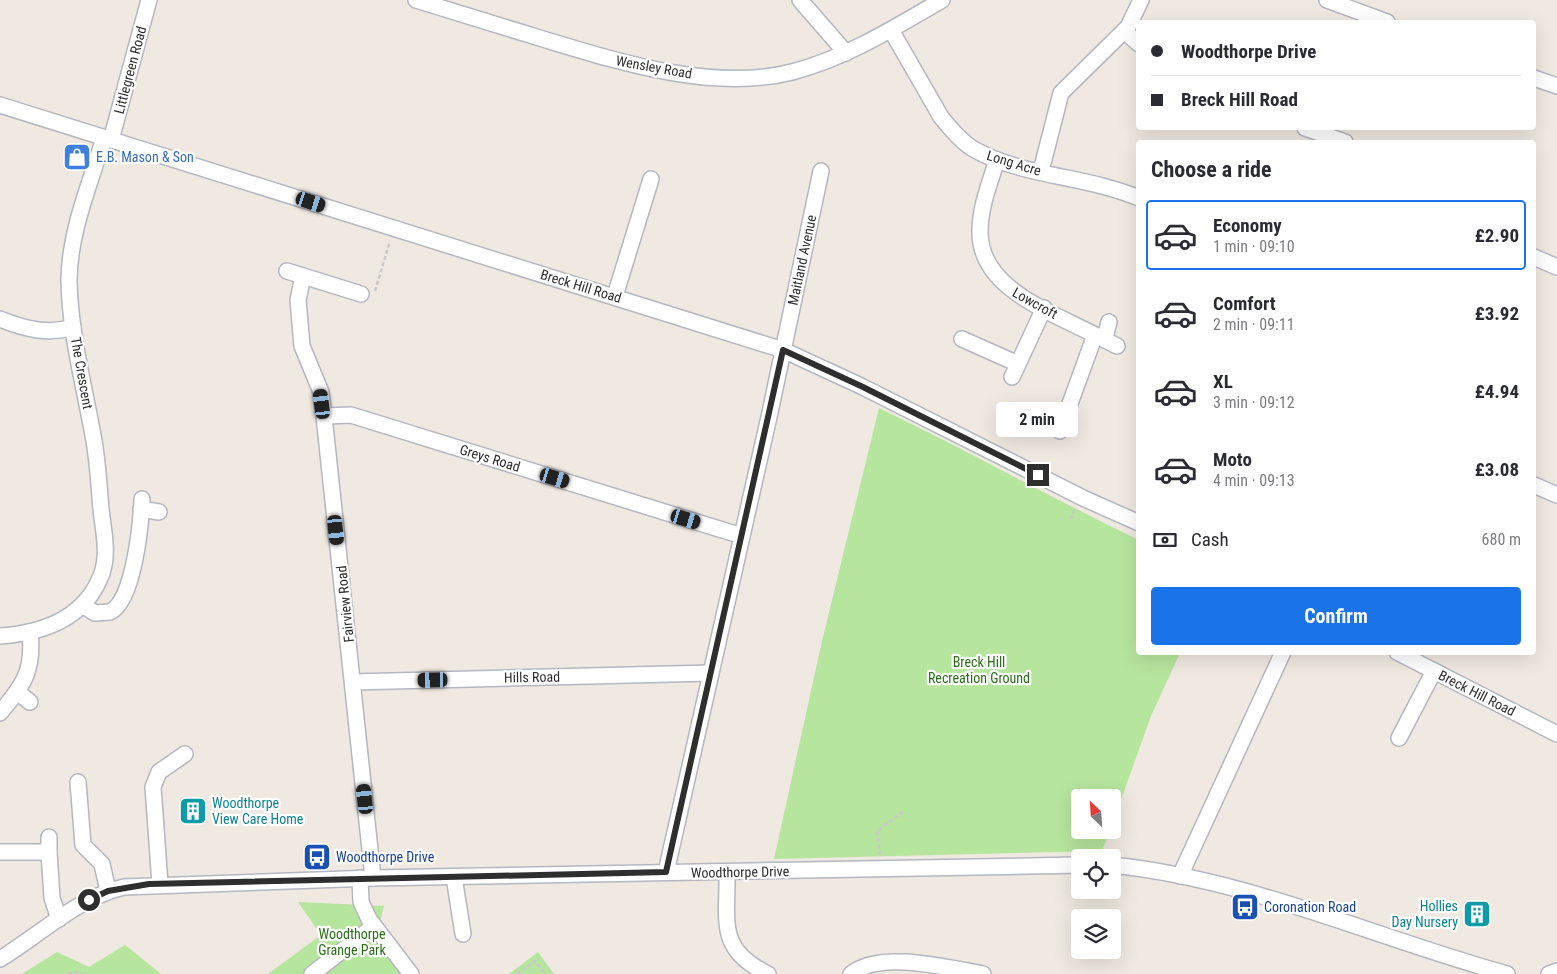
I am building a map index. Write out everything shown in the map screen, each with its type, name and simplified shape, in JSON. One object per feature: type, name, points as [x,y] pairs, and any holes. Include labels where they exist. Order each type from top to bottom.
[{"type":"street","name":"Littlegreen Road","points":[[107,139],[149,0]]},
{"type":"street","name":"Wensley Road","points":[[416,0],[625,64],[681,73],[744,78],[775,76],[806,68],[846,53],[891,30],[942,0]]},
{"type":"street","points":[[800,0],[846,53]]},
{"type":"street","points":[[1041,171],[1061,93],[1124,31],[1135,16],[1141,0]]},
{"type":"street","points":[[1327,0],[1382,20]]},
{"type":"street","name":"Long Acre","points":[[891,30],[941,117],[951,129],[975,150],[997,160],[1104,185],[1136,197]]},
{"type":"street","points":[[1124,31],[1136,41]]},
{"type":"street","points":[[1536,79],[1557,86]]},
{"type":"street","name":"Breck Hill Road","points":[[0,105],[783,350],[863,387],[1083,498],[1136,522]]},
{"type":"street","points":[[1310,130],[1333,140]]},
{"type":"street","name":"The Crescent","points":[[0,636],[30,632],[57,624],[82,606],[99,580],[105,553],[95,445],[73,327],[69,279],[72,248],[107,139]]},
{"type":"street","name":"Lowcroft","points":[[997,160],[982,212],[980,230],[984,256],[991,270],[1012,292],[1105,340]]},
{"type":"street","name":"Maitland Avenue","points":[[666,872],[742,536],[821,170]]},
{"type":"street","points":[[615,296],[650,179]]},
{"type":"street","points":[[1536,258],[1557,267]]},
{"type":"street","points":[[287,271],[361,294]]},
{"type":"street","name":"Fairview Road","points":[[303,276],[298,300],[302,346],[321,392],[353,682],[367,878],[360,902],[374,926],[411,974]]},
{"type":"street","points":[[962,339],[1014,370],[1044,308]]},
{"type":"street","points":[[0,319],[22,327],[45,332],[58,332],[73,327]]},
{"type":"street","points":[[1060,431],[1105,340],[1109,322]]},
{"type":"street","name":"Greys Road","points":[[324,416],[350,415],[742,536]]},
{"type":"street","points":[[1536,485],[1557,495]]},
{"type":"street","points":[[82,606],[95,613],[110,612],[130,599],[143,557],[141,504],[159,512]]},
{"type":"street","points":[[0,713],[22,686],[31,663],[30,632]]},
{"type":"street","points":[[1180,876],[1282,655]]},
{"type":"street","name":"Breck Hill Road","points":[[1403,655],[1557,734]]},
{"type":"street","points":[[1400,738],[1434,672]]},
{"type":"street","name":"Hills Road","points":[[353,682],[711,673]]},
{"type":"street","points":[[17,692],[30,702]]},
{"type":"street","points":[[160,884],[160,809],[152,787],[154,779],[167,765],[185,754]]},
{"type":"street","points":[[78,782],[83,845],[102,864],[108,891]]},
{"type":"street","points":[[0,852],[49,844],[52,898],[59,919]]},
{"type":"street","name":"Woodthorpe Drive","points":[[0,959],[59,919],[108,891],[124,886],[367,878],[1071,864]]},
{"type":"street","points":[[1121,866],[1180,876],[1256,895],[1507,974]]},
{"type":"street","points":[[727,872],[727,925],[730,941],[746,962],[768,974]]},
{"type":"street","points":[[454,877],[464,934]]},
{"type":"street","points":[[314,973],[374,926]]},
{"type":"street","points":[[851,974],[870,964],[889,962],[982,974]]},
{"type":"street","points":[[1549,974],[1557,971]]},
{"type":"path","points":[[361,294],[375,291],[394,228]]},
{"type":"path","points":[[883,869],[877,832],[899,814],[903,813]]},
{"type":"path","points":[[517,974],[535,961],[545,974]]},
{"type":"path","points":[[68,974],[76,972],[83,974]]},
{"type":"green space","name":"Breck Hill Recreation Ground","points":[[879,408],[1136,539],[1136,655],[1179,655],[1151,716],[1121,800],[1121,789],[1071,789],[1071,839],[1107,839],[1103,849],[1071,849],[1071,852],[774,859],[822,641]]},
{"type":"green space","name":"Woodthorpe Grange Park","points":[[298,902],[384,906],[379,925],[417,974],[268,974],[321,935]]},
{"type":"green space","points":[[125,945],[161,974],[22,974],[57,952],[89,967]]},
{"type":"green space","points":[[538,952],[554,974],[509,974]]},
{"type":"place","name":"E.B. Mason & Son","points":[[77,157]]},
{"type":"place","name":"Woodthorpe View Care Home","points":[[193,811]]},
{"type":"place","name":"Woodthorpe Drive","points":[[317,857]]},
{"type":"place","name":"Coronation Road","points":[[1245,907]]},
{"type":"place","name":"Hollies Day Nursery","points":[[1477,914]]},
{"type":"route","points":[[89,900],[99,894],[124,886],[149,884],[666,872],[783,350],[863,387],[1038,475]]}]
